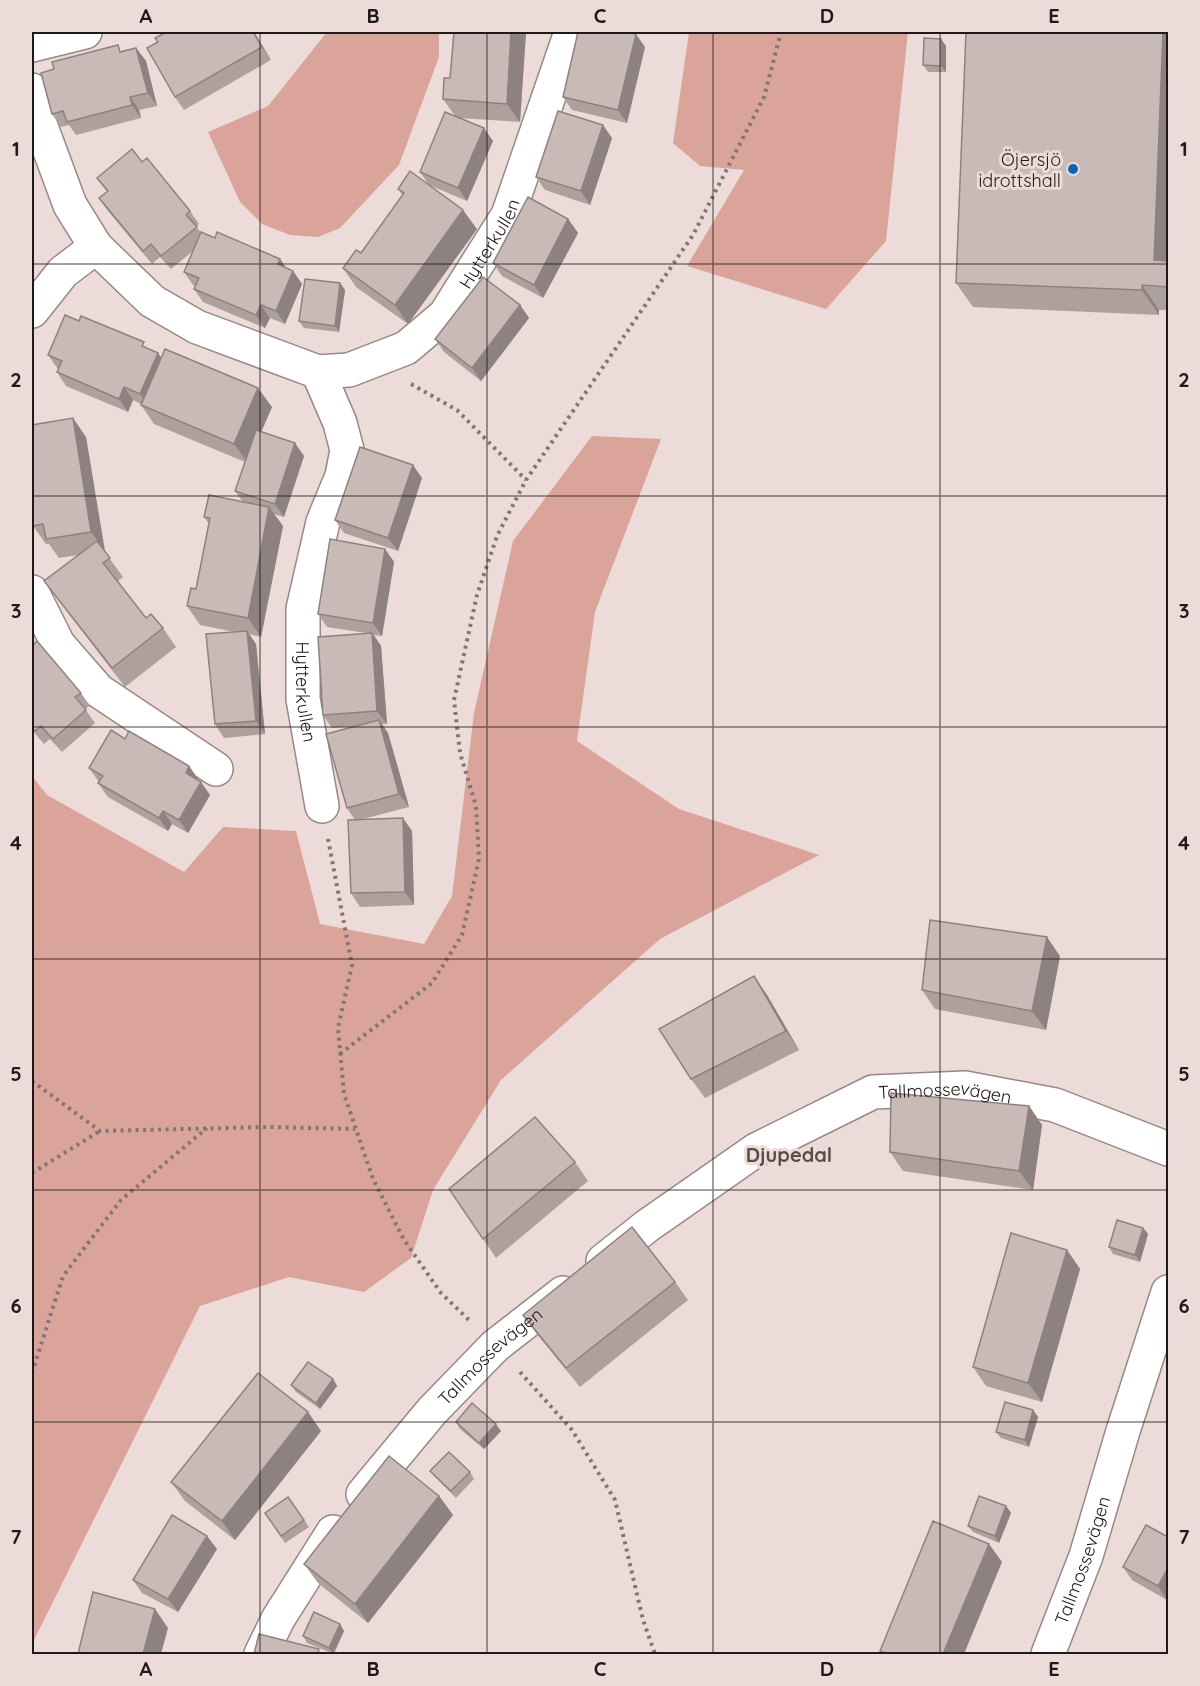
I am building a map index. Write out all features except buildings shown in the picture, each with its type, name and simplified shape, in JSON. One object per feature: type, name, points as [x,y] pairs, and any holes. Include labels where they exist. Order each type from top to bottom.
[{"type":"street","points":[[32,45],[86,32]]},
{"type":"street","name":"Hytterkullen","points":[[32,90],[40,124],[70,205],[96,247],[152,301],[197,327],[318,372],[349,370],[406,348],[445,315],[508,215],[571,32]]},
{"type":"street","points":[[32,311],[63,272],[96,247]]},
{"type":"street","name":"Hytterkullen","points":[[318,372],[340,423],[346,450],[342,476],[322,522],[303,609],[303,699],[322,806]]},
{"type":"street","points":[[32,592],[58,644],[99,691],[216,769]]},
{"type":"street","name":"Tallmossevägen","points":[[261,1654],[278,1619],[342,1518],[432,1411],[495,1346],[647,1226],[756,1150],[873,1092],[965,1088],[1055,1105],[1168,1149]]},
{"type":"street","name":"Tallmossevägen","points":[[1048,1654],[1086,1556],[1168,1292]]},
{"type":"path","points":[[340,1054],[432,983],[462,935],[479,859],[476,806],[460,753],[454,700],[477,595],[497,536],[526,480],[693,235],[764,97],[781,32]]},
{"type":"path","points":[[371,363],[457,410],[526,480]]},
{"type":"path","points":[[322,806],[352,965],[338,1028],[344,1094],[374,1179],[404,1240],[441,1293],[495,1346],[572,1430],[615,1500],[643,1620],[655,1654]]},
{"type":"path","points":[[32,1081],[100,1131]]},
{"type":"path","points":[[32,1173],[100,1131],[207,1128],[355,1130]]},
{"type":"path","points":[[32,1373],[63,1276],[121,1200],[207,1128]]},
{"type":"shaded area","points":[[327,32],[439,32],[439,57],[399,165],[340,228],[318,237],[290,235],[262,224],[240,202],[208,132],[268,106]]},
{"type":"shaded area","points":[[689,32],[908,32],[886,241],[826,309],[687,266],[744,170],[700,166],[673,143]]},
{"type":"shaded area","points":[[592,436],[661,439],[595,612],[577,741],[679,809],[819,855],[660,939],[501,1080],[433,1190],[411,1258],[364,1292],[289,1277],[200,1306],[32,1644],[32,776],[47,795],[184,872],[223,827],[296,831],[320,924],[424,944],[452,896],[474,713],[513,541]]},
{"type":"place","name":"Öjersjö idrottshall","points":[[1073,169]]},
{"type":"district","name":"Djupedal","points":[[789,1154]]}]
